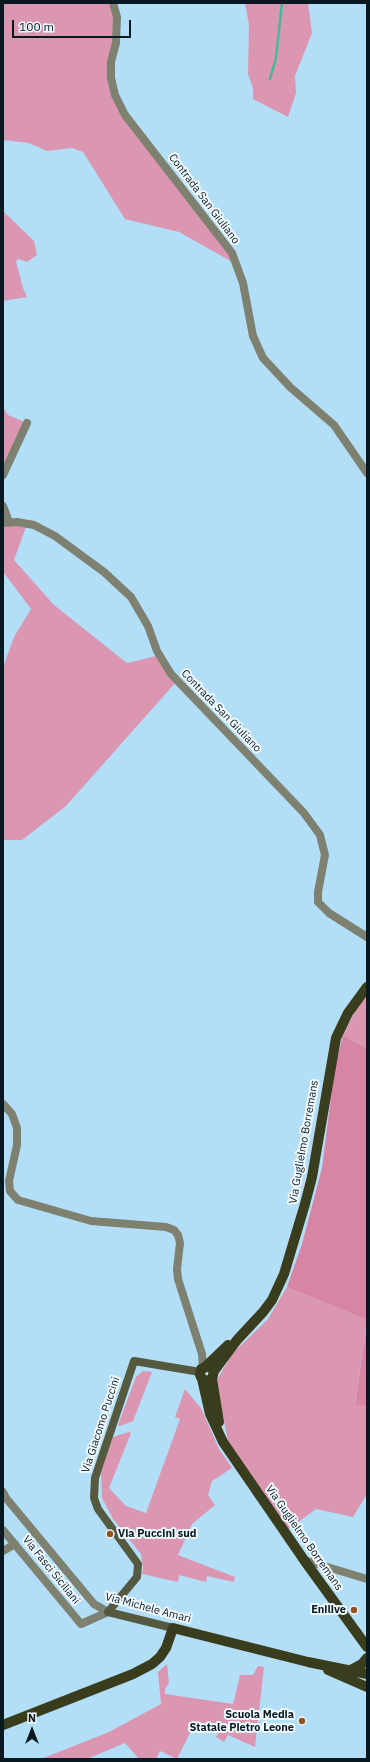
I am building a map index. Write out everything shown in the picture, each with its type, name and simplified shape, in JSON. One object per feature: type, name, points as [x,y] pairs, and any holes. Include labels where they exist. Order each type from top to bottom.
[{"type":"main road","name":"Via Guglielmo Borremans","points":[[367,987],[348,1013],[336,1038],[310,1183],[284,1274],[272,1300],[263,1312],[237,1340],[225,1346],[206,1373],[223,1442],[304,1560],[367,1646]]},
{"type":"main road","name":"Via Giacomo Puccini","points":[[108,1612],[136,1577],[138,1564],[98,1509],[94,1498],[95,1478],[134,1361],[206,1373]]},
{"type":"main road","name":"Via Michele Amari","points":[[108,1612],[308,1662],[350,1674]]},
{"type":"main road","points":[[3,1725],[133,1674],[152,1664],[160,1657],[166,1648],[173,1628]]},
{"type":"main road","points":[[350,1674],[367,1658]]},
{"type":"main road","points":[[350,1674],[367,1674]]},
{"type":"main road","points":[[350,1674],[367,1682]]},
{"type":"main road","points":[[350,1674],[367,1687]]},
{"type":"street","name":"Contrada San Giuliano","points":[[113,3],[117,17],[116,43],[111,62],[111,78],[115,94],[125,115],[232,253],[243,282],[252,336],[262,358],[290,387],[334,425],[367,473]]},
{"type":"street","points":[[3,475],[27,423]]},
{"type":"street","points":[[3,506],[10,522]]},
{"type":"street","name":"Contrada San Giuliano","points":[[10,522],[34,525],[55,536],[104,572],[130,597],[148,626],[157,651],[171,674],[304,813],[320,835],[325,855],[318,892],[318,902],[329,913],[367,937]]},
{"type":"street","points":[[3,1104],[12,1114],[17,1128],[17,1145],[8,1181],[10,1191],[18,1200],[91,1221],[166,1227],[174,1230],[178,1235],[180,1243],[177,1269],[178,1279],[202,1354],[206,1373]]},
{"type":"street","name":"Via Michele Amari","points":[[4,1496],[94,1604],[108,1612]]},
{"type":"street","name":"Via Fasci Siciliani","points":[[3,1530],[81,1624],[108,1612]]},
{"type":"street","points":[[3,1551],[15,1544]]},
{"type":"street","points":[[304,1560],[367,1579]]},
{"type":"shaded area","points":[[3,3],[113,3],[117,17],[111,62],[115,95],[236,264],[179,232],[125,219],[83,152],[72,148],[47,151],[29,143],[3,140]]},
{"type":"shaded area","points":[[245,3],[308,3],[312,33],[295,76],[296,93],[288,117],[253,99],[253,88],[248,74],[249,25]]},
{"type":"shaded area","points":[[3,211],[34,241],[37,255],[27,262],[19,259],[16,261],[27,297],[3,301]]},
{"type":"shaded area","points":[[3,407],[8,415],[27,423],[3,475]]},
{"type":"shaded area","points":[[4,523],[27,524],[14,560],[54,605],[127,663],[160,655],[177,681],[66,806],[22,840],[3,840],[3,667],[14,637],[31,609],[4,573]]},
{"type":"shaded area","points":[[367,995],[367,1049],[343,1035],[359,1004]]},
{"type":"shaded area","points":[[343,1035],[367,1049],[367,1320],[287,1287],[302,1244],[322,1168],[335,1066]]},
{"type":"shaded area","points":[[287,1287],[367,1320],[355,1404],[367,1405],[367,1494],[353,1517],[316,1509],[286,1531],[228,1441],[216,1381],[233,1353],[268,1319]]},
{"type":"shaded area","points":[[367,1322],[367,1405],[355,1405]]},
{"type":"shaded area","points":[[143,1371],[152,1372],[133,1421],[120,1426],[118,1425],[136,1377]]},
{"type":"shaded area","points":[[185,1389],[201,1408],[219,1449],[232,1468],[212,1481],[208,1495],[215,1505],[192,1524],[178,1555],[235,1577],[234,1582],[207,1576],[206,1582],[179,1575],[178,1582],[142,1574],[143,1568],[141,1554],[113,1519],[102,1498],[101,1473],[113,1437],[129,1432],[131,1433],[109,1488],[126,1506],[146,1513],[180,1419],[175,1417]]},
{"type":"shaded area","points":[[167,1664],[169,1683],[165,1689],[165,1694],[233,1704],[240,1675],[253,1675],[258,1666],[264,1667],[255,1747],[228,1735],[224,1742],[216,1737],[218,1734],[195,1723],[177,1759],[160,1751],[156,1759],[139,1759],[125,1743],[87,1759],[41,1759],[109,1732],[161,1704],[158,1672]]},
{"type":"waterway","points":[[270,79],[276,58],[282,3]]},
{"type":"place","name":"Via Puccini sud","points":[[110,1534]]},
{"type":"place","name":"Enilive","points":[[354,1610]]},
{"type":"place","name":"Scuola Media Statale Pietro Leone","points":[[302,1721]]}]
